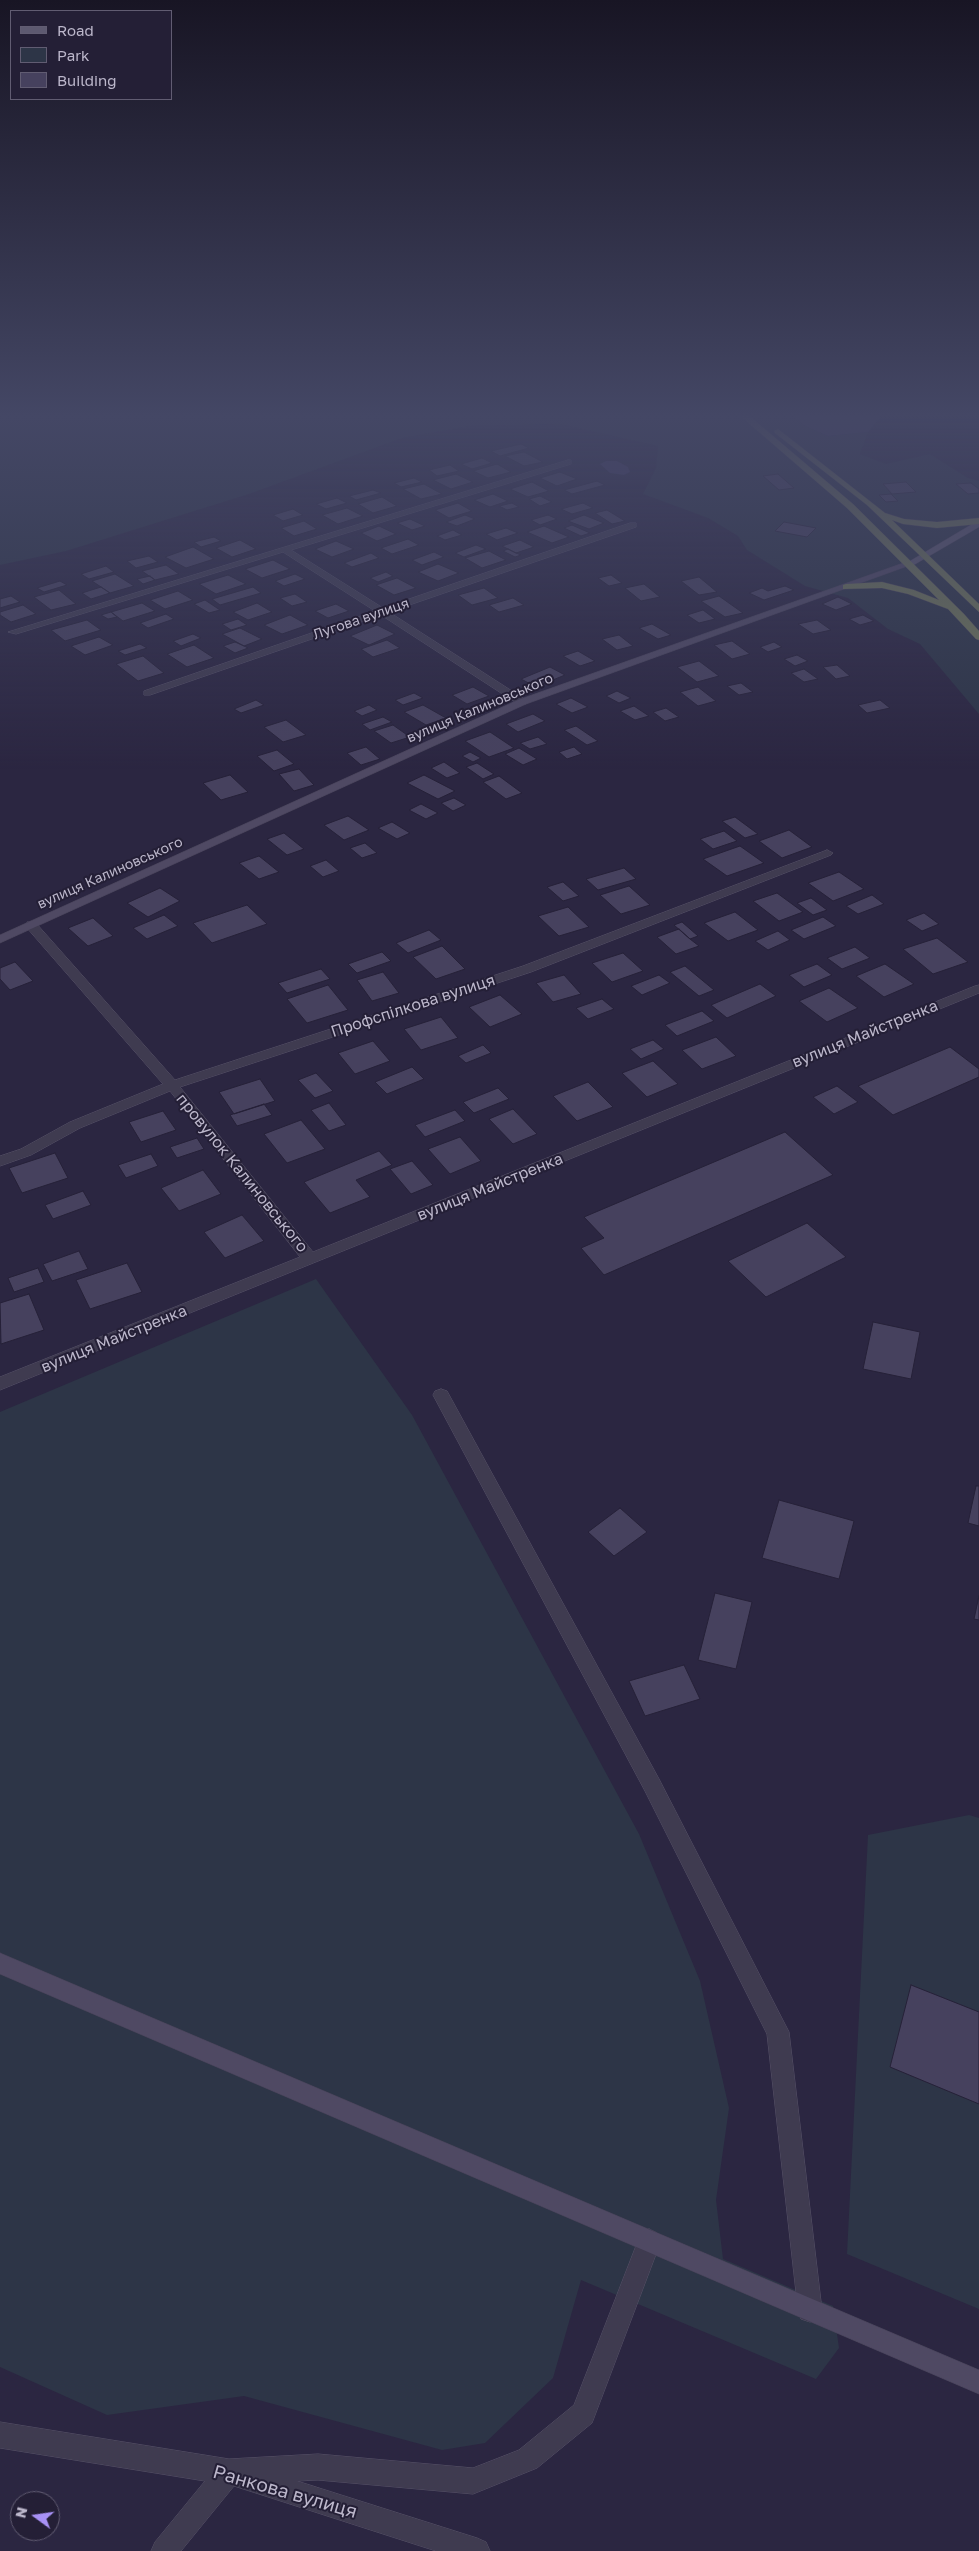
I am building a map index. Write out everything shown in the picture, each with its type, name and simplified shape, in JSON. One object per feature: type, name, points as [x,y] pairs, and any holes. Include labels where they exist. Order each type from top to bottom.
[{"type":"highway","points":[[876,532],[954,608],[979,637]]},
{"type":"highway","points":[[900,532],[979,609]]},
{"type":"highway","points":[[846,587],[882,585],[911,592],[954,608]]},
{"type":"main road","name":"вулиця Калиновського","points":[[0,939],[522,702],[909,564],[962,532]]},
{"type":"main road","points":[[0,1963],[979,2382]]},
{"type":"street","points":[[13,632],[339,532]]},
{"type":"street","name":"Лугова вулиця","points":[[147,693],[613,532]]},
{"type":"street","points":[[284,549],[522,702]]},
{"type":"street","name":"Профспілкова вулиця","points":[[0,1161],[26,1152],[75,1125],[172,1085],[527,969],[827,853]]},
{"type":"street","name":"провулок Калиновського","points":[[30,925],[172,1085],[312,1260]]},
{"type":"street","name":"вулиця Майстренка","points":[[0,1384],[312,1260],[979,989]]},
{"type":"street","points":[[441,1395],[652,1785],[778,2032],[810,2310]]},
{"type":"street","points":[[164,2551],[229,2472],[318,2467],[473,2481],[528,2459],[584,2414],[649,2241]]},
{"type":"street","name":"Ранкова вулиця","points":[[0,2435],[229,2472],[477,2551]]},
{"type":"green space","points":[[0,532],[127,532],[66,551],[0,565]]},
{"type":"green space","points":[[731,532],[979,532],[979,714],[920,644],[888,629],[848,598],[805,586],[747,550],[738,536]]},
{"type":"green space","points":[[316,1279],[412,1415],[639,1834],[700,1981],[729,2108],[716,2200],[723,2259],[833,2306],[839,2348],[816,2379],[581,2280],[553,2378],[485,2443],[442,2450],[244,2396],[107,2415],[0,2367],[0,1412]]},
{"type":"green space","points":[[969,1815],[979,1818],[979,2309],[847,2254],[868,1835]]},
{"type":"building","points":[[288,532],[307,532],[294,536]]},
{"type":"building","points":[[392,532],[396,534],[377,541],[361,533]]},
{"type":"building","points":[[448,532],[457,532],[462,535],[445,540],[437,536]]},
{"type":"building","points":[[493,532],[518,533],[497,540],[486,534]]},
{"type":"building","points":[[527,532],[558,532],[569,537],[552,543]]},
{"type":"building","points":[[573,532],[590,533],[581,536]]},
{"type":"building","points":[[781,532],[812,532],[807,537]]},
{"type":"building","points":[[214,537],[221,541],[201,547],[194,542]]},
{"type":"building","points":[[408,539],[419,545],[392,554],[381,548]]},
{"type":"building","points":[[240,540],[256,549],[232,557],[216,548]]},
{"type":"building","points":[[520,540],[534,547],[516,553],[502,546]]},
{"type":"building","points":[[336,541],[354,549],[332,557],[315,549]]},
{"type":"building","points":[[476,545],[486,549],[464,557],[455,553]]},
{"type":"building","points":[[193,547],[214,559],[186,568],[165,557]]},
{"type":"building","points":[[508,549],[521,555],[515,557],[503,551]]},
{"type":"building","points":[[489,551],[506,560],[482,568],[465,558]]},
{"type":"building","points":[[434,552],[444,557],[422,565],[412,560]]},
{"type":"building","points":[[371,553],[379,558],[352,567],[344,563]]},
{"type":"building","points":[[149,556],[158,562],[136,568],[127,561]]},
{"type":"building","points":[[273,560],[290,569],[262,578],[245,569]]},
{"type":"building","points":[[438,564],[459,573],[438,581],[418,572]]},
{"type":"building","points":[[166,565],[179,574],[155,580],[142,571]]},
{"type":"building","points":[[106,566],[114,572],[89,579],[81,574]]},
{"type":"building","points":[[386,572],[393,576],[378,582],[370,578]]},
{"type":"building","points":[[115,574],[134,586],[110,593],[92,581]]},
{"type":"building","points":[[295,574],[305,579],[284,586],[275,581]]},
{"type":"building","points":[[228,575],[246,584],[216,594],[199,584]]},
{"type":"building","points":[[611,575],[622,583],[609,586],[598,578]]},
{"type":"building","points":[[150,576],[155,580],[143,584],[137,579]]},
{"type":"building","points":[[699,577],[717,592],[699,595],[681,581]]},
{"type":"building","points":[[397,578],[416,588],[394,595],[376,585]]},
{"type":"building","points":[[60,581],[67,585],[44,592],[37,588]]},
{"type":"building","points":[[644,584],[660,597],[641,601],[625,588]]},
{"type":"building","points":[[785,586],[794,590],[764,600],[749,593],[762,588],[768,591]]},
{"type":"building","points":[[101,587],[110,593],[91,599],[82,593]]},
{"type":"building","points":[[253,587],[261,593],[220,605],[212,599]]},
{"type":"building","points":[[484,588],[498,598],[472,605],[458,595]]},
{"type":"building","points":[[59,590],[76,604],[51,610],[34,597]]},
{"type":"building","points":[[178,591],[193,600],[165,609],[150,600]]},
{"type":"building","points":[[295,594],[307,602],[292,606],[280,598]]},
{"type":"building","points":[[11,596],[20,602],[0,608],[0,599]]},
{"type":"building","points":[[719,596],[743,613],[725,617],[701,601]]},
{"type":"building","points":[[838,597],[852,604],[836,610],[822,604]]},
{"type":"building","points":[[513,598],[524,605],[499,612],[489,605]]},
{"type":"building","points":[[205,600],[220,610],[209,613],[194,604]]},
{"type":"building","points":[[142,603],[155,611],[123,621],[111,612]]},
{"type":"building","points":[[257,603],[272,612],[248,620],[233,612]]},
{"type":"building","points":[[336,604],[349,611],[328,618],[315,611]]},
{"type":"building","points":[[23,605],[36,614],[11,622],[0,615],[0,612]]},
{"type":"building","points":[[703,610],[715,619],[699,623],[687,615]]},
{"type":"building","points":[[111,612],[117,617],[108,619],[101,615]]},
{"type":"building","points":[[166,614],[174,619],[148,628],[140,623]]},
{"type":"building","points":[[290,615],[308,625],[282,634],[264,625]]},
{"type":"building","points":[[863,615],[874,621],[860,625],[849,619]]},
{"type":"building","points":[[238,619],[247,625],[231,630],[222,624]]},
{"type":"building","points":[[87,620],[101,630],[65,641],[51,630]]},
{"type":"building","points":[[817,620],[831,630],[813,634],[798,624]]},
{"type":"building","points":[[652,624],[671,635],[658,639],[639,628]]},
{"type":"building","points":[[377,625],[395,634],[369,645],[350,636]]},
{"type":"building","points":[[240,628],[262,639],[244,646],[222,634]]},
{"type":"building","points":[[193,634],[201,638],[181,646],[173,641]]},
{"type":"building","points":[[619,635],[633,646],[617,650],[602,639]]},
{"type":"building","points":[[99,637],[113,645],[85,655],[71,646]]},
{"type":"building","points":[[387,640],[400,648],[373,657],[361,649]]},
{"type":"building","points":[[732,641],[750,654],[732,659],[714,645]]},
{"type":"building","points":[[235,642],[248,648],[235,653],[223,646]]},
{"type":"building","points":[[774,642],[782,647],[768,652],[760,647]]},
{"type":"building","points":[[140,644],[147,648],[125,655],[118,651]]},
{"type":"building","points":[[194,645],[214,658],[187,667],[167,654]]},
{"type":"building","points":[[578,651],[595,661],[580,666],[563,656]]},
{"type":"building","points":[[797,655],[808,661],[795,666],[784,659]]},
{"type":"building","points":[[143,656],[164,673],[138,681],[116,664]]},
{"type":"building","points":[[699,661],[719,676],[697,682],[677,667]]},
{"type":"building","points":[[837,665],[850,676],[836,679],[823,667]]},
{"type":"building","points":[[550,667],[565,675],[536,687],[521,679]]},
{"type":"building","points":[[804,669],[818,679],[804,682],[791,673]]},
{"type":"building","points":[[741,683],[753,692],[739,695],[727,686]]},
{"type":"building","points":[[473,687],[489,696],[467,704],[452,695]]},
{"type":"building","points":[[698,687],[716,701],[698,706],[680,692]]},
{"type":"building","points":[[617,691],[631,698],[619,703],[606,696]]},
{"type":"building","points":[[414,693],[423,698],[403,705],[395,700]]},
{"type":"building","points":[[571,698],[588,707],[572,713],[556,704]]},
{"type":"building","points":[[256,700],[264,705],[241,713],[234,709]]},
{"type":"building","points":[[880,700],[890,708],[867,713],[858,705]]},
{"type":"building","points":[[369,705],[377,710],[362,716],[354,711]]},
{"type":"building","points":[[423,705],[446,718],[426,725],[404,712]]},
{"type":"building","points":[[634,706],[649,716],[635,720],[620,711]]},
{"type":"building","points":[[666,708],[679,717],[665,721],[653,712]]},
{"type":"building","points":[[533,714],[545,721],[518,732],[506,724]]},
{"type":"building","points":[[383,717],[392,722],[370,730],[362,724]]},
{"type":"building","points":[[286,720],[306,735],[283,742],[264,727]]},
{"type":"building","points":[[393,725],[410,737],[391,743],[374,731]]},
{"type":"building","points":[[576,726],[598,741],[587,745],[564,730]]},
{"type":"building","points":[[490,732],[514,748],[489,757],[465,741]]},
{"type":"building","points":[[538,737],[547,744],[530,749],[520,743]]},
{"type":"building","points":[[366,747],[380,759],[361,765],[347,753]]},
{"type":"building","points":[[574,747],[582,754],[567,759],[559,752]]},
{"type":"building","points":[[519,748],[537,759],[523,765],[505,754]]},
{"type":"building","points":[[277,750],[294,764],[274,771],[257,756]]},
{"type":"building","points":[[470,752],[481,758],[473,762],[462,756]]},
{"type":"building","points":[[444,762],[460,773],[447,778],[431,768]]},
{"type":"building","points":[[477,763],[494,774],[483,779],[466,767]]},
{"type":"building","points":[[299,769],[314,785],[294,791],[279,774]]},
{"type":"building","points":[[230,775],[248,792],[221,800],[203,783]]},
{"type":"building","points":[[424,775],[455,791],[438,799],[407,783]]},
{"type":"building","points":[[499,776],[522,793],[506,799],[483,782]]},
{"type":"building","points":[[454,798],[466,805],[453,811],[441,803]]},
{"type":"building","points":[[421,804],[438,813],[426,819],[409,810]]},
{"type":"building","points":[[348,816],[369,830],[344,840],[324,825]]},
{"type":"building","points":[[735,817],[758,834],[745,838],[722,821]]},
{"type":"building","points":[[392,822],[410,833],[397,839],[378,828]]},
{"type":"building","points":[[789,830],[812,847],[782,858],[759,841]]},
{"type":"building","points":[[724,831],[737,841],[713,849],[700,839]]},
{"type":"building","points":[[284,833],[304,849],[287,855],[267,839]]},
{"type":"building","points":[[365,843],[377,853],[362,858],[350,848]]},
{"type":"building","points":[[740,846],[764,863],[727,876],[703,859]]},
{"type":"building","points":[[259,856],[279,872],[259,879],[239,863]]},
{"type":"building","points":[[326,860],[339,871],[323,877],[310,866]]},
{"type":"building","points":[[624,868],[636,879],[598,890],[586,879]]},
{"type":"building","points":[[839,872],[864,889],[833,901],[808,883]]},
{"type":"building","points":[[563,882],[579,896],[563,901],[547,887]]},
{"type":"building","points":[[629,886],[650,905],[621,914],[600,895]]},
{"type":"building","points":[[160,888],[180,901],[148,917],[127,903]]},
{"type":"building","points":[[777,893],[803,912],[779,921],[753,901]]},
{"type":"building","points":[[872,895],[884,904],[858,914],[846,906]]},
{"type":"building","points":[[811,898],[827,910],[813,915],[797,903]]},
{"type":"building","points":[[247,905],[267,924],[212,943],[193,923]]},
{"type":"building","points":[[568,907],[589,927],[559,936],[538,916]]},
{"type":"building","points":[[735,912],[758,930],[728,941],[704,923]]},
{"type":"building","points":[[924,913],[939,924],[922,931],[906,920]]},
{"type":"building","points":[[164,915],[178,926],[147,939],[133,928]]},
{"type":"building","points":[[823,917],[836,926],[804,939],[791,930]]},
{"type":"building","points":[[93,918],[113,936],[88,946],[68,928]]},
{"type":"building","points":[[682,922],[698,936],[690,939],[674,925]]},
{"type":"building","points":[[679,929],[699,946],[676,954],[657,937]]},
{"type":"building","points":[[429,930],[441,940],[408,953],[396,943]]},
{"type":"building","points":[[778,931],[790,940],[768,950],[755,941]]},
{"type":"building","points":[[937,938],[968,962],[933,974],[903,949]]},
{"type":"building","points":[[442,946],[465,969],[436,979],[413,957]]},
{"type":"building","points":[[855,947],[870,958],[842,969],[827,958]]},
{"type":"building","points":[[382,952],[391,961],[357,973],[348,964]]},
{"type":"building","points":[[623,953],[643,971],[612,982],[592,963]]},
{"type":"building","points":[[15,962],[33,981],[10,990],[0,979],[0,968]]},
{"type":"building","points":[[817,964],[832,975],[804,987],[789,975]]},
{"type":"building","points":[[885,964],[914,984],[884,997],[856,976]]},
{"type":"building","points":[[685,966],[714,990],[699,996],[670,972]]},
{"type":"building","points":[[321,969],[330,979],[287,993],[278,983]]},
{"type":"building","points":[[383,972],[399,993],[372,1001],[357,980]]},
{"type":"building","points":[[564,975],[581,994],[553,1002],[536,983]]},
{"type":"building","points":[[659,975],[670,983],[642,995],[631,986]]},
{"type":"building","points":[[760,984],[776,996],[727,1018],[711,1005]]},
{"type":"building","points":[[328,985],[348,1010],[307,1023],[287,999]]},
{"type":"building","points":[[829,988],[858,1008],[827,1022],[799,1001]]},
{"type":"building","points":[[500,995],[522,1014],[490,1027],[469,1007]]},
{"type":"building","points":[[602,999],[614,1009],[588,1019],[576,1008]]},
{"type":"building","points":[[702,1011],[714,1021],[677,1036],[665,1025]]},
{"type":"building","points":[[441,1017],[458,1038],[421,1050],[404,1029]]},
{"type":"building","points":[[716,1037],[736,1056],[702,1069],[682,1050]]},
{"type":"building","points":[[653,1040],[664,1049],[641,1059],[630,1049]]},
{"type":"building","points":[[373,1041],[390,1061],[355,1074],[338,1053]]},
{"type":"building","points":[[483,1045],[491,1053],[466,1063],[458,1056]]},
{"type":"building","points":[[950,1047],[979,1069],[979,1077],[893,1115],[858,1086]]},
{"type":"building","points":[[653,1061],[678,1084],[647,1097],[622,1073]]},
{"type":"building","points":[[412,1067],[424,1079],[387,1094],[375,1082]]},
{"type":"building","points":[[316,1073],[333,1091],[315,1098],[298,1080]]},
{"type":"building","points":[[260,1079],[275,1101],[234,1114],[219,1092]]},
{"type":"building","points":[[588,1082],[613,1107],[577,1121],[553,1096]]},
{"type":"building","points":[[837,1086],[858,1102],[834,1114],[813,1097]]},
{"type":"building","points":[[498,1088],[509,1099],[474,1113],[463,1102]]},
{"type":"building","points":[[329,1103],[346,1125],[329,1131],[311,1110]]},
{"type":"building","points":[[264,1104],[272,1115],[237,1126],[230,1115]]},
{"type":"building","points":[[513,1109],[537,1134],[513,1144],[489,1119]]},
{"type":"building","points":[[455,1110],[465,1121],[425,1137],[415,1125]]},
{"type":"building","points":[[163,1111],[176,1130],[141,1142],[129,1122]]},
{"type":"building","points":[[301,1120],[325,1149],[287,1163],[264,1134]]},
{"type":"building","points":[[785,1132],[833,1175],[604,1275],[581,1248],[604,1238],[584,1217]]},
{"type":"building","points":[[460,1137],[481,1161],[450,1174],[428,1149]]},
{"type":"building","points":[[197,1138],[204,1149],[177,1158],[170,1147]]},
{"type":"building","points":[[379,1151],[392,1165],[356,1180],[370,1197],[330,1213],[304,1182]]},
{"type":"building","points":[[55,1153],[68,1178],[22,1193],[9,1168]]},
{"type":"building","points":[[151,1154],[158,1166],[126,1178],[118,1165]]},
{"type":"building","points":[[412,1161],[433,1185],[411,1194],[390,1169]]},
{"type":"building","points":[[203,1170],[221,1194],[179,1211],[161,1188]]},
{"type":"building","points":[[83,1191],[91,1205],[53,1219],[45,1205]]},
{"type":"building","points":[[242,1215],[264,1241],[225,1258],[204,1232]]},
{"type":"building","points":[[807,1223],[846,1257],[766,1297],[728,1261]]},
{"type":"building","points":[[79,1251],[88,1269],[52,1281],[43,1264]]},
{"type":"building","points":[[127,1263],[142,1292],[90,1309],[76,1280]]},
{"type":"building","points":[[38,1268],[44,1282],[14,1292],[8,1278]]},
{"type":"building","points":[[29,1294],[44,1330],[1,1344],[0,1303]]},
{"type":"building","points":[[873,1322],[920,1332],[911,1379],[863,1369]]},
{"type":"building","points":[[976,1486],[979,1486],[979,1526],[968,1523]]},
{"type":"building","points":[[779,1500],[854,1521],[839,1579],[762,1558]]},
{"type":"building","points":[[620,1508],[647,1532],[614,1556],[588,1532]]},
{"type":"building","points":[[715,1593],[752,1602],[736,1669],[698,1660]]},
{"type":"building","points":[[979,1596],[979,1620],[974,1619]]},
{"type":"building","points":[[684,1665],[700,1699],[645,1716],[629,1681]]},
{"type":"building","points":[[911,1985],[979,2012],[979,2104],[890,2067]]}]
